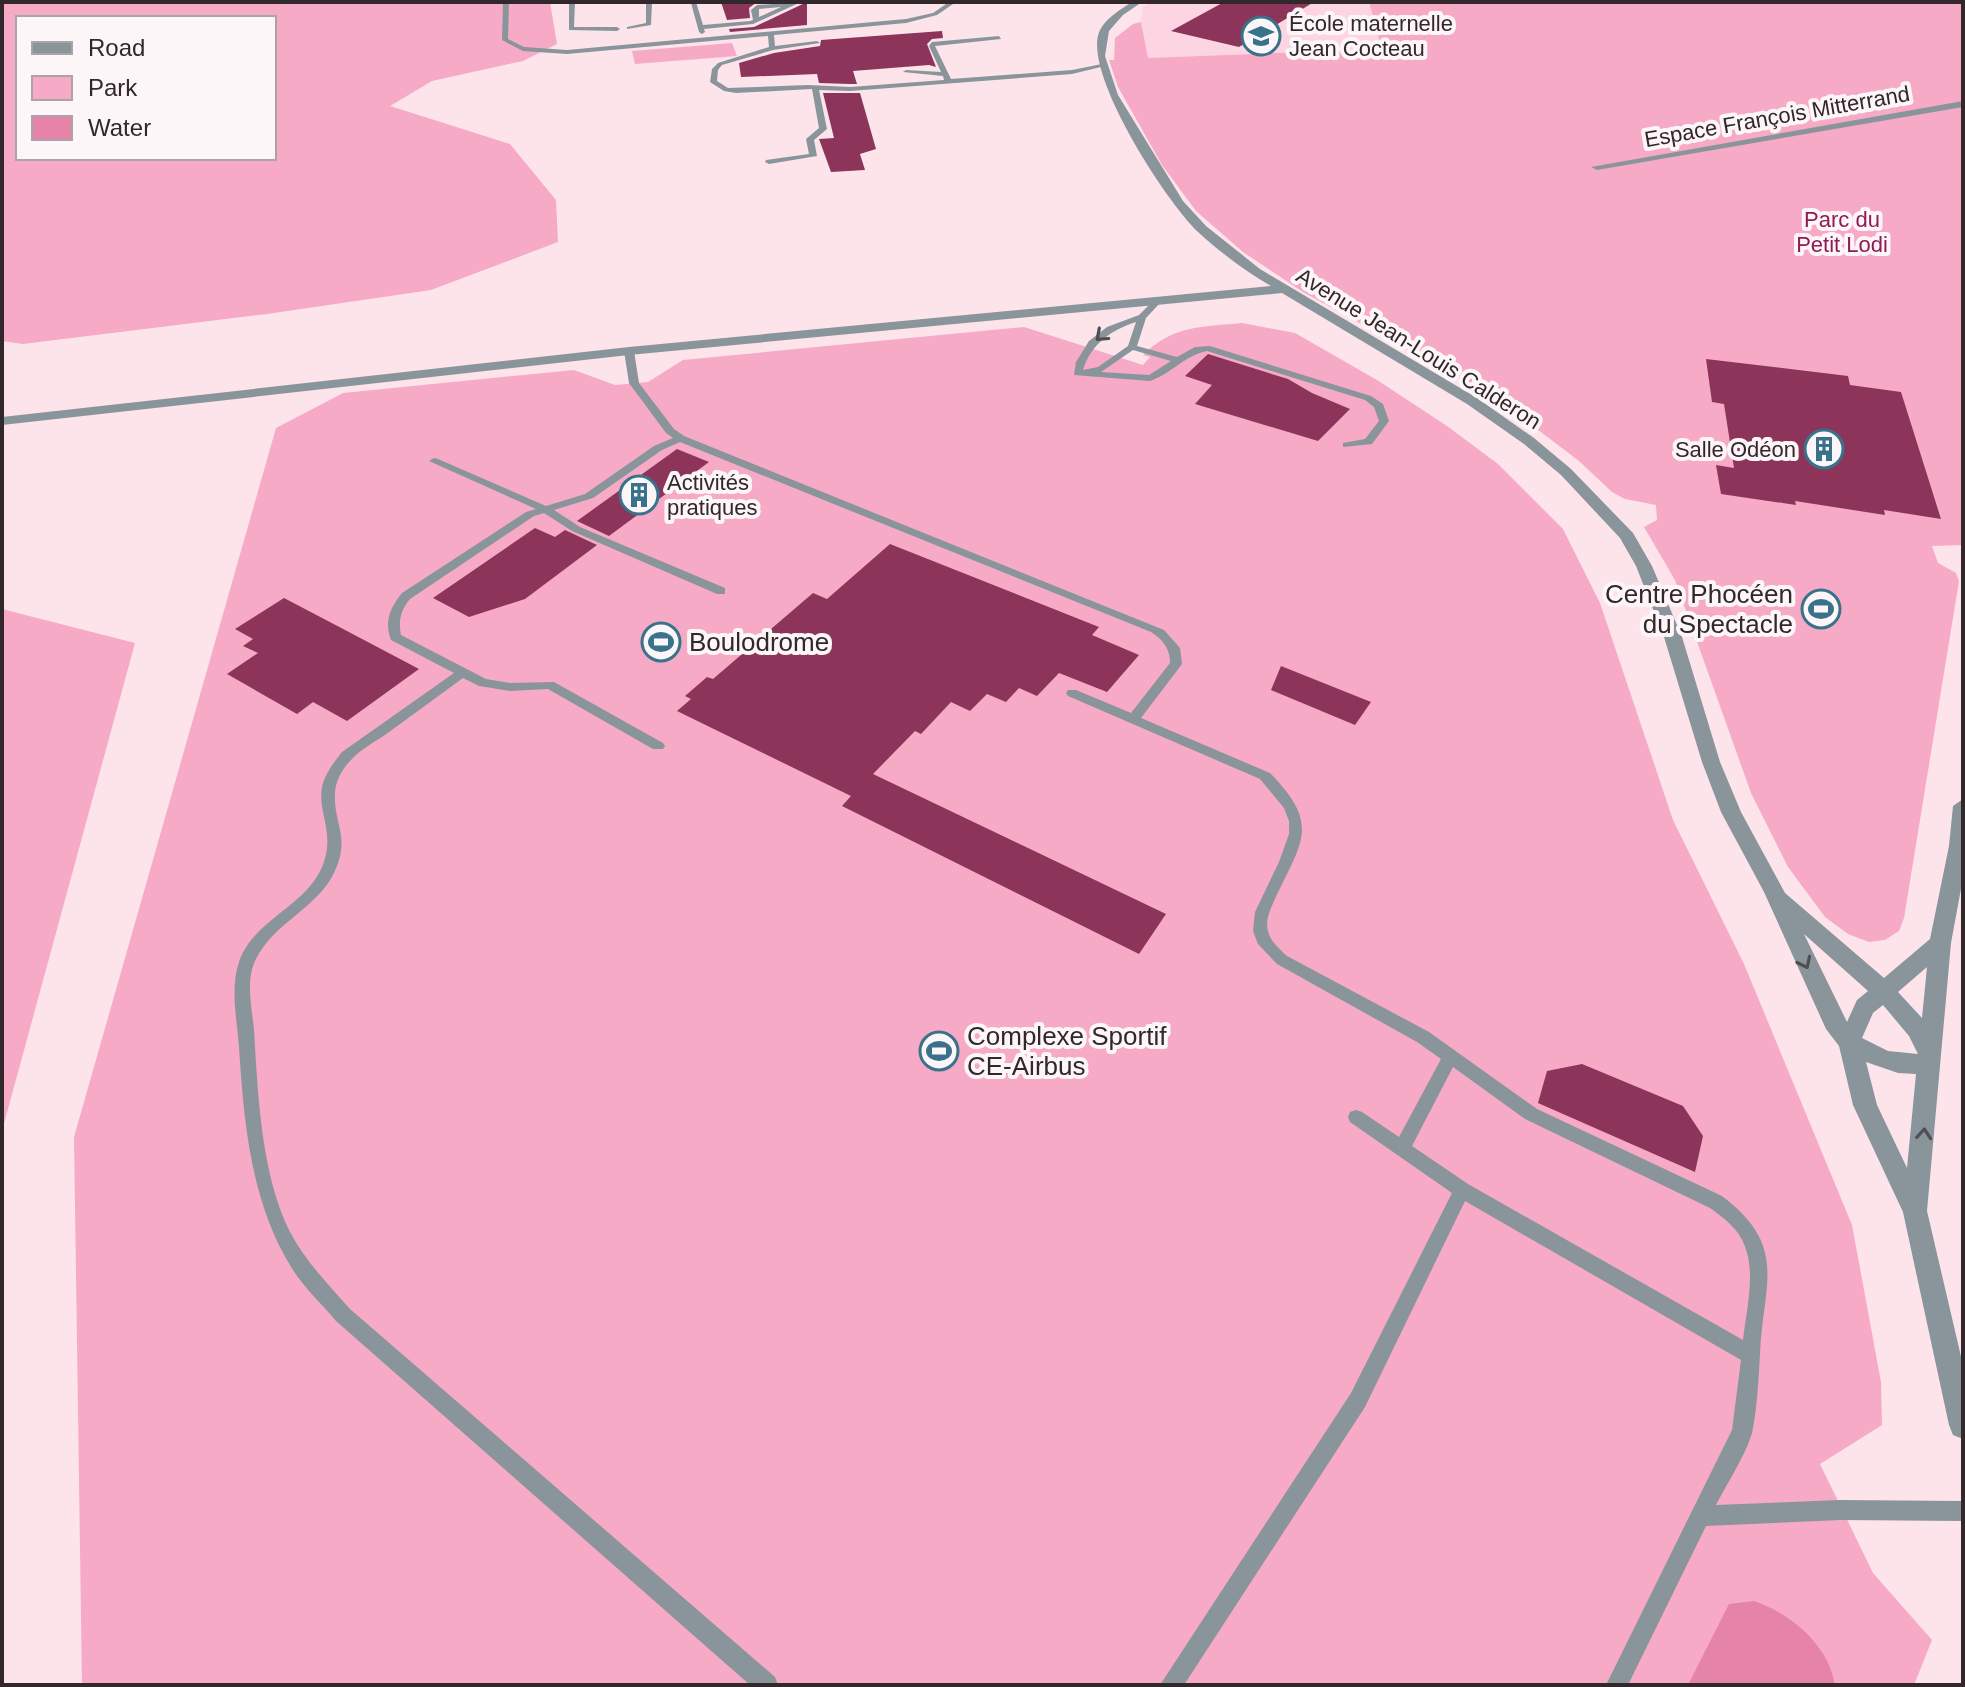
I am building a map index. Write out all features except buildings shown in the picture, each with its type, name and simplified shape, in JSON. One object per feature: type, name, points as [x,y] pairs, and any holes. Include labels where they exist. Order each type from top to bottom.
[{"type":"street","points":[[1104,72],[1100,42],[1104,30],[1120,13],[1138,2]]},
{"type":"street","name":"Avenue Jean-Louis Calderon","points":[[1104,72],[1138,141],[1178,203],[1226,249],[1283,289],[1472,401],[1529,441],[1566,472],[1627,536],[1644,566],[1673,637],[1711,762],[1731,812],[1774,892]]},
{"type":"street","name":"Espace François Mitterrand","points":[[1597,167],[1963,104]]},
{"type":"street","points":[[2,421],[629,351],[1283,289]]},
{"type":"street","points":[[1915,1211],[1940,943],[1959,846],[1963,806]]},
{"type":"street","points":[[1774,892],[1829,946],[1884,990],[1917,1027],[1931,1056]]},
{"type":"street","points":[[1774,892],[1834,1022],[1849,1042],[1870,1055],[1894,1064],[1914,1066],[1931,1056]]},
{"type":"street","points":[[1940,943],[1865,1007],[1849,1042],[1865,1105],[1915,1211],[1963,1425]]},
{"type":"lane","points":[[506,2],[503,35],[511,44],[523,49],[567,52],[913,20],[935,14],[953,2]]},
{"type":"lane","points":[[572,2],[571,29],[617,29]]},
{"type":"lane","points":[[629,28],[644,27],[650,23],[649,2]]},
{"type":"lane","points":[[694,3],[702,41]]},
{"type":"lane","points":[[701,27],[757,21],[796,3]]},
{"type":"lane","points":[[757,21],[754,10],[757,7],[796,3]]},
{"type":"lane","points":[[644,27],[674,43]]},
{"type":"lane","points":[[771,35],[772,48]]},
{"type":"lane","points":[[947,78],[934,43],[999,38]]},
{"type":"lane","points":[[817,43],[772,48],[720,64],[715,69],[713,82],[726,90],[736,91],[815,87],[850,89],[947,78],[1104,72]]},
{"type":"lane","points":[[906,72],[947,78]]},
{"type":"lane","points":[[769,162],[813,156],[810,139],[823,129],[815,87]]},
{"type":"lane","points":[[1077,373],[1101,369],[1132,347],[1142,317],[1156,303]]},
{"type":"lane","points":[[1077,373],[1081,356],[1112,326],[1142,317]]},
{"type":"lane","points":[[1132,347],[1177,360]]},
{"type":"lane","points":[[1077,373],[1150,378],[1195,348],[1207,348],[1368,398],[1379,406],[1384,421],[1368,442],[1347,445]]},
{"type":"lane","points":[[629,351],[634,383],[670,431],[680,438],[1155,629],[1173,645],[1176,664],[1133,719]]},
{"type":"lane","points":[[658,746],[550,685],[496,687],[462,673],[395,637],[392,622],[396,608],[406,596],[530,514],[589,496],[658,448],[680,438]]},
{"type":"lane","points":[[434,461],[543,508],[576,529],[721,591]]},
{"type":"lane","points":[[462,673],[347,755],[336,768],[328,783],[327,802],[334,856],[307,897],[251,948],[243,964],[242,981],[262,1181],[278,1225],[298,1263],[343,1315],[767,1685]]},
{"type":"lane","points":[[1072,693],[1265,776],[1280,790],[1297,823],[1297,838],[1262,912],[1259,928],[1265,943],[1282,960],[1451,1056],[1531,1114],[1716,1202],[1738,1219],[1752,1240],[1760,1269],[1742,1432],[1617,1685]]},
{"type":"lane","points":[[1402,1149],[1451,1056]]},
{"type":"lane","points":[[1356,1117],[1462,1190],[1752,1356]]},
{"type":"lane","points":[[1171,1685],[1358,1400],[1462,1190]]},
{"type":"lane","points":[[1702,1516],[1840,1510],[1963,1511]]},
{"type":"shaded area","name":"École maternelle Jean Cocteau","points":[[1151,2],[1369,2],[1383,49],[1147,58],[1141,22],[1143,7]]},
{"type":"green space","points":[[2,2],[550,2],[557,44],[523,61],[432,81],[390,106],[510,144],[556,200],[558,242],[431,290],[23,344],[2,341]]},
{"type":"green space","name":"Parc du Petit Lodi","points":[[1369,2],[1963,2],[1963,545],[1932,546],[1938,563],[1956,573],[1959,581],[1904,918],[1899,931],[1885,940],[1869,942],[1848,934],[1825,917],[1788,867],[1751,793],[1675,580],[1644,527],[1657,520],[1656,505],[1625,499],[1612,492],[1579,461],[1521,417],[1442,368],[1303,292],[1243,252],[1196,211],[1162,165],[1118,87],[1109,60],[1114,60],[1115,38],[1133,24],[1141,22],[1148,58],[1382,49]]},
{"type":"green space","points":[[732,43],[737,56],[635,64],[632,51]]},
{"type":"green space","name":"Complexe Sportif CE-Airbus","points":[[1242,323],[1295,333],[1377,380],[1498,464],[1563,529],[1600,603],[1673,820],[1744,964],[1852,1225],[1881,1382],[1882,1425],[1820,1464],[1873,1573],[1932,1640],[1914,1685],[82,1685],[74,1137],[276,428],[343,393],[574,370],[615,385],[648,382],[683,360],[1024,327],[1143,365],[1150,357],[1143,355],[1154,345],[1177,333]]},
{"type":"green space","points":[[2,609],[135,643],[2,1131]]},
{"type":"water","points":[[1754,1601],[1781,1614],[1806,1632],[1825,1656],[1835,1685],[1688,1685],[1729,1604]]},
{"type":"place","name":"École maternelle Jean Cocteau","points":[[1261,36]]},
{"type":"place","name":"Salle Odéon","points":[[1824,449]]},
{"type":"place","name":"Activités pratiques","points":[[639,495]]},
{"type":"place","name":"Centre Phocéen du Spectacle","points":[[1821,609]]},
{"type":"place","name":"Boulodrome","points":[[661,642]]},
{"type":"place","name":"Complexe Sportif CE-Airbus","points":[[939,1051]]}]
